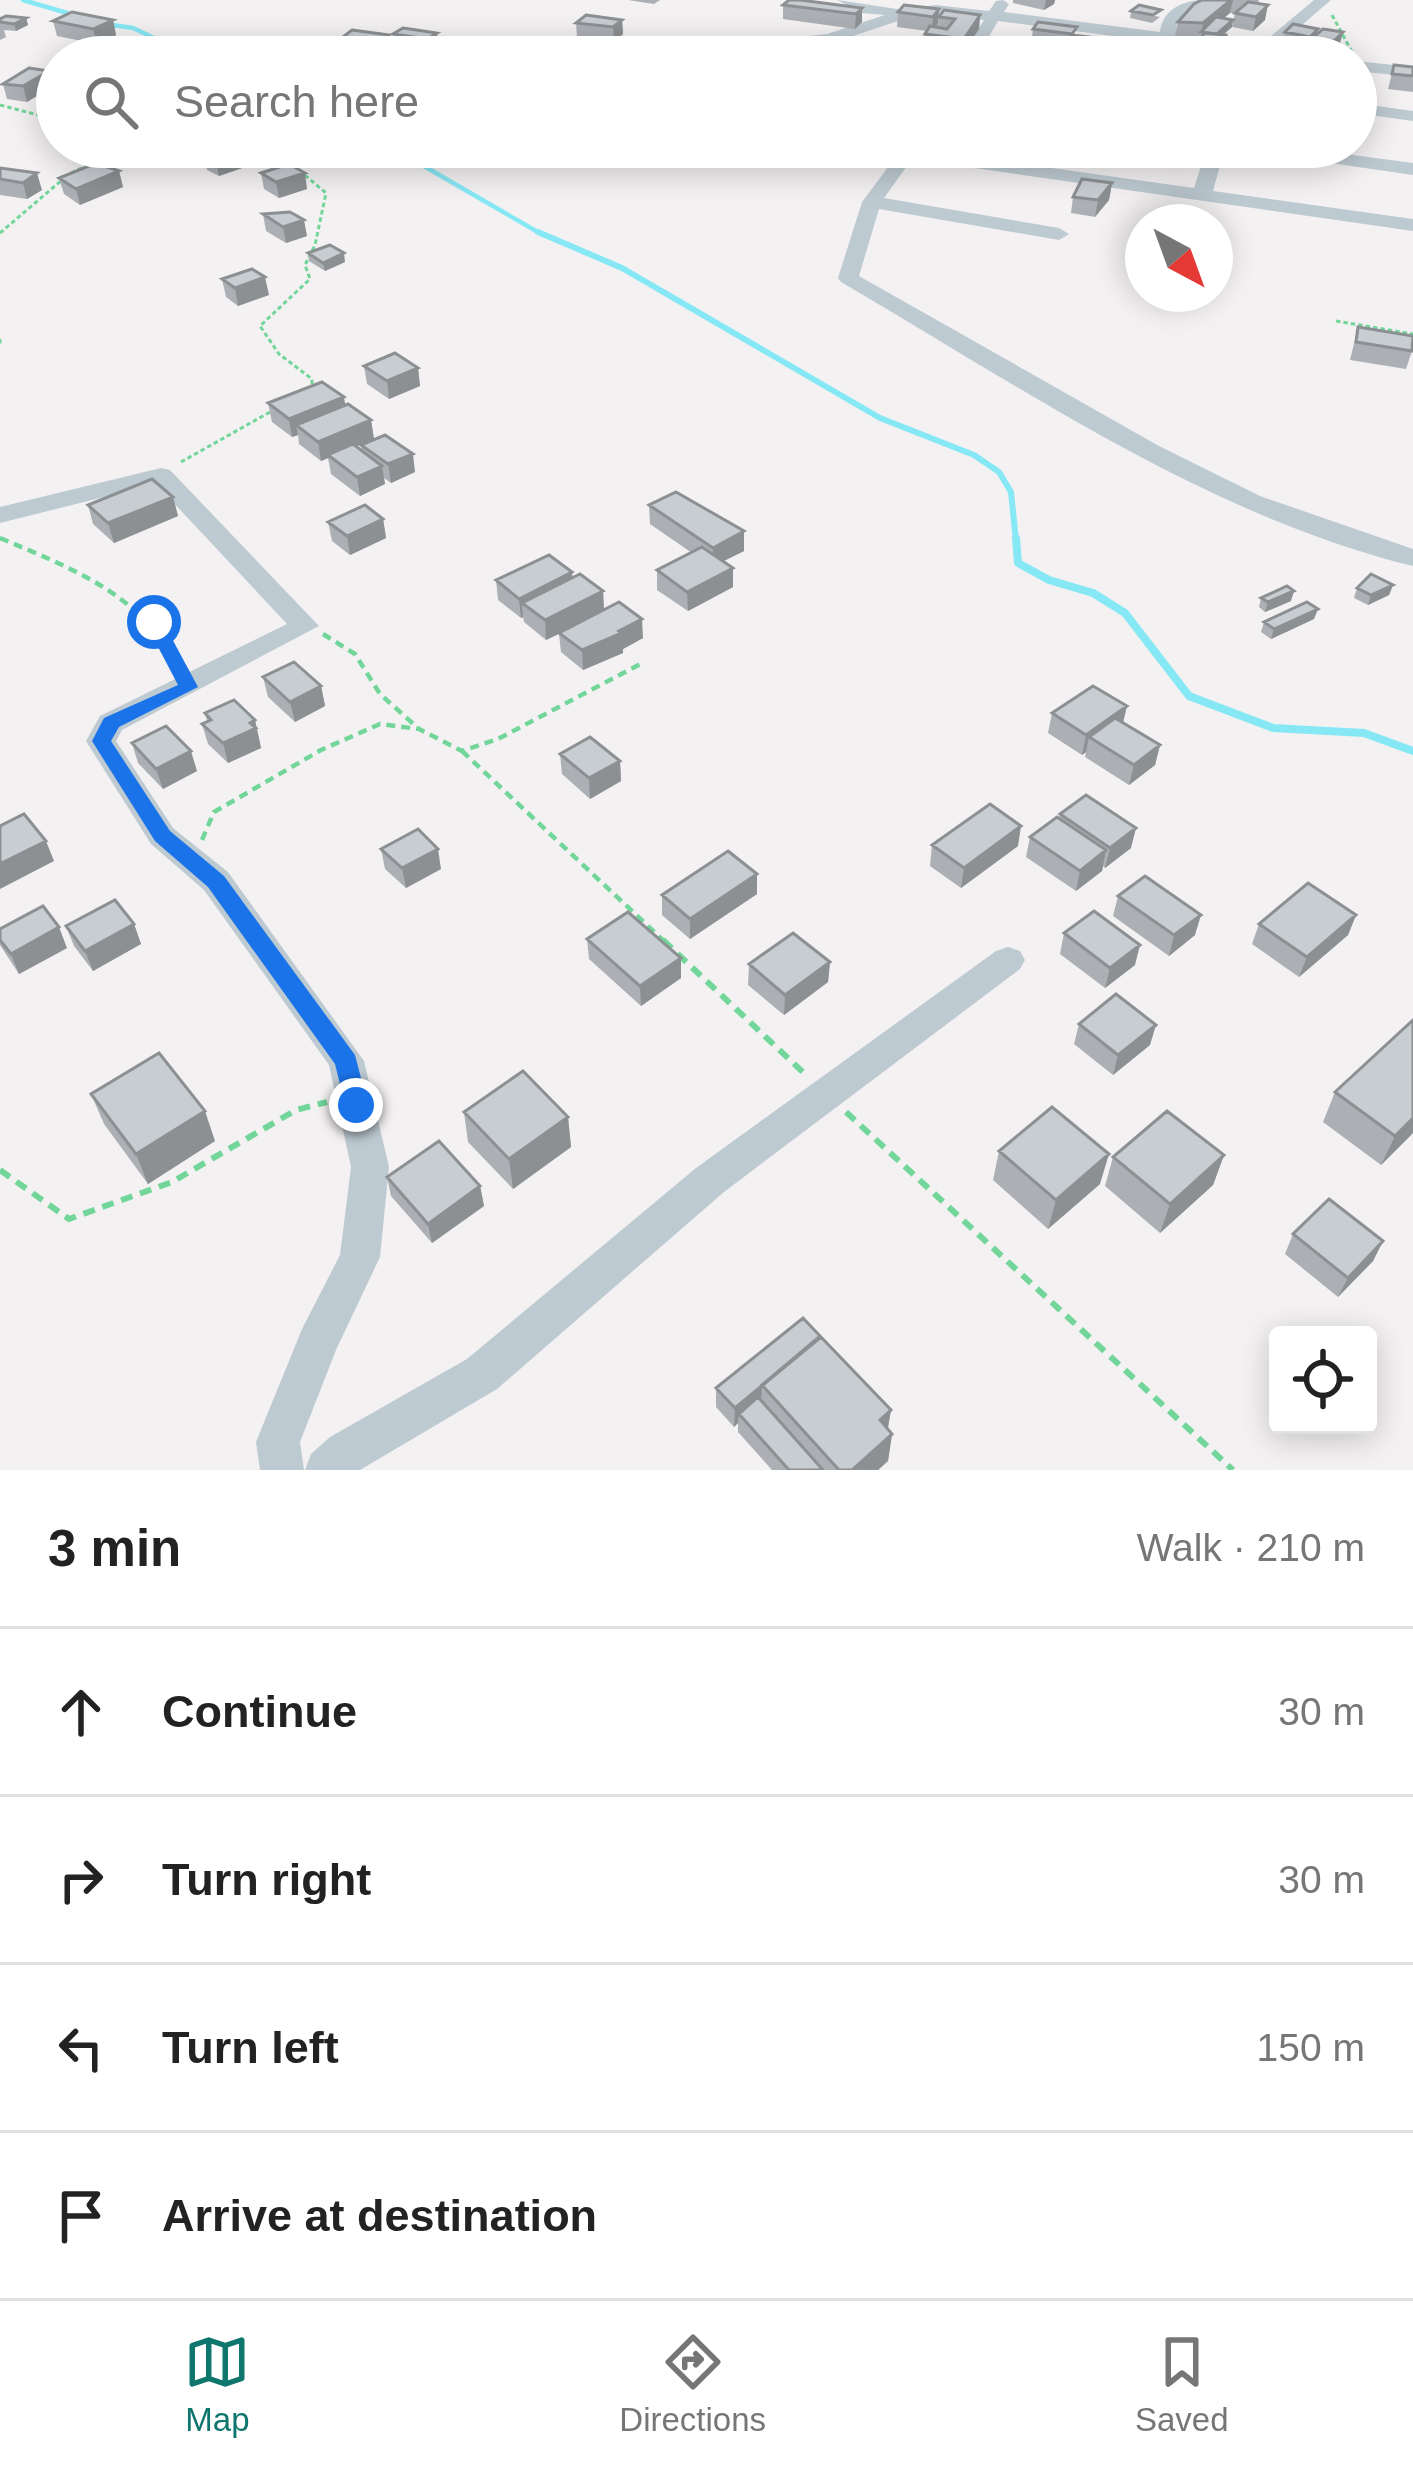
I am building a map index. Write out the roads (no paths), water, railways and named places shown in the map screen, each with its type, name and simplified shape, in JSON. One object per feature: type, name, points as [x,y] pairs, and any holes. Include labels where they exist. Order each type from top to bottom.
[{"type":"street","points":[[845,0],[867,10],[992,14],[1157,36]]},
{"type":"street","points":[[980,36],[1006,0]]},
{"type":"street","points":[[1164,36],[1169,21],[1196,0]]},
{"type":"street","points":[[1278,36],[1322,1]]},
{"type":"street","points":[[839,36],[918,12]]},
{"type":"street","points":[[1377,68],[1413,72]]},
{"type":"street","points":[[1377,72],[1382,69]]},
{"type":"street","points":[[1377,111],[1413,116]]},
{"type":"street","points":[[1377,164],[1413,169]]},
{"type":"street","points":[[897,168],[872,202],[848,278],[1210,481],[1347,538],[1413,558]]},
{"type":"street","points":[[1025,168],[1413,225]]},
{"type":"street","points":[[1203,196],[1208,168]]},
{"type":"street","points":[[872,202],[1059,235]]},
{"type":"street","points":[[0,514],[161,475],[305,626],[111,723],[101,741],[162,836],[216,881],[346,1061],[370,1167],[360,1257],[316,1343],[278,1442],[282,1470]]},
{"type":"street","points":[[327,1470],[482,1374],[710,1180],[1008,960]]},
{"type":"waterway","points":[[23,0],[74,15]]},
{"type":"waterway","points":[[106,24],[150,36]]},
{"type":"waterway","points":[[427,168],[543,235]]},
{"type":"waterway","points":[[538,232],[622,268],[880,418],[974,455],[999,472],[1011,492],[1016,541]]},
{"type":"waterway","points":[[1016,538],[1018,563],[1049,580],[1093,593],[1125,613],[1189,696],[1273,728],[1364,733],[1413,751]]}]
